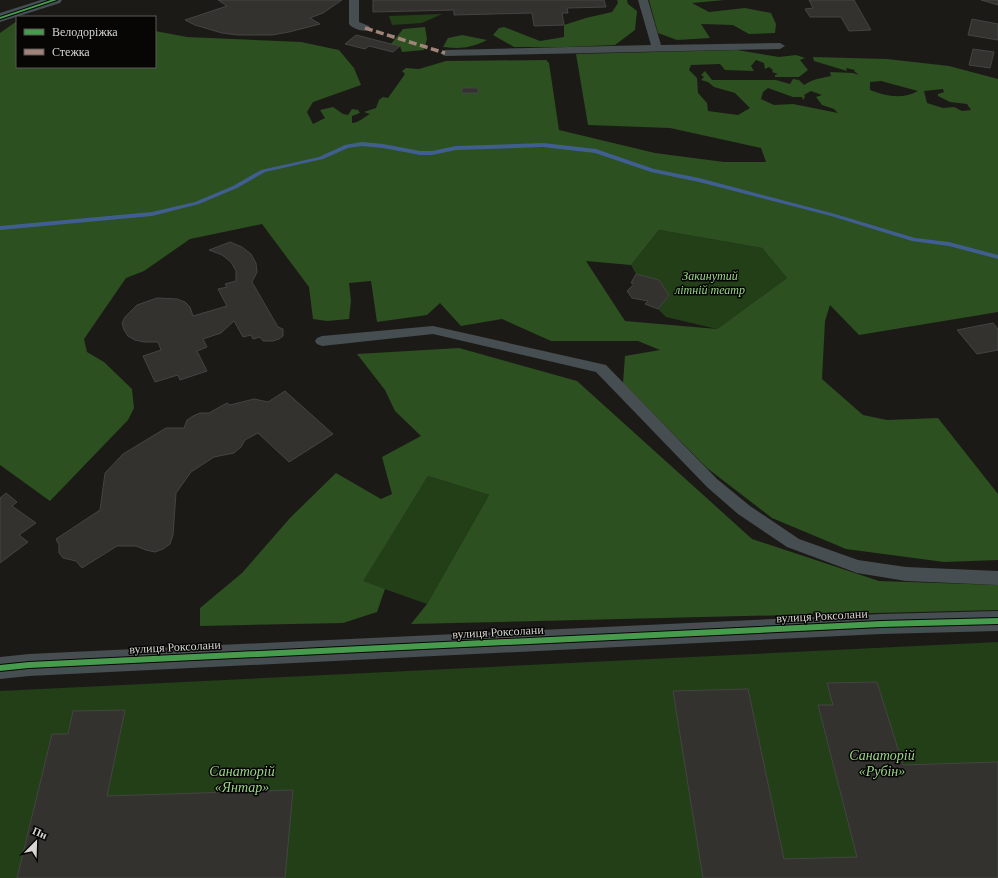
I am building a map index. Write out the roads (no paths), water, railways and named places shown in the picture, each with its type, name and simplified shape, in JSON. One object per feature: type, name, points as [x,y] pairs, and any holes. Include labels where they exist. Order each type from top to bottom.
[{"type":"street","points":[[2,16],[55,0]]},
{"type":"street","name":"вулиця Роксолани","points":[[0,668],[45,664],[881,624],[998,621]]},
{"type":"lane","points":[[354,0],[354,24],[365,28]]},
{"type":"lane","points":[[643,0],[657,48]]},
{"type":"lane","points":[[445,53],[780,46]]},
{"type":"lane","points":[[322,341],[433,330],[601,368],[712,483],[744,510],[793,543],[857,566],[906,574],[998,578]]},
{"type":"waterway","points":[[0,228],[152,214],[197,203],[235,187],[263,171],[321,158],[347,146],[362,144],[383,146],[420,153],[432,153],[456,148],[543,145],[596,151],[653,171],[699,180],[833,215],[914,240],[949,244],[998,257]]},
{"type":"park label","name":"Закинутий літній театр","points":[[710,283]]},
{"type":"park label","name":"Санаторій «Рубін»","points":[[882,764]]},
{"type":"park label","name":"Санаторій «Янтар»","points":[[242,780]]}]
